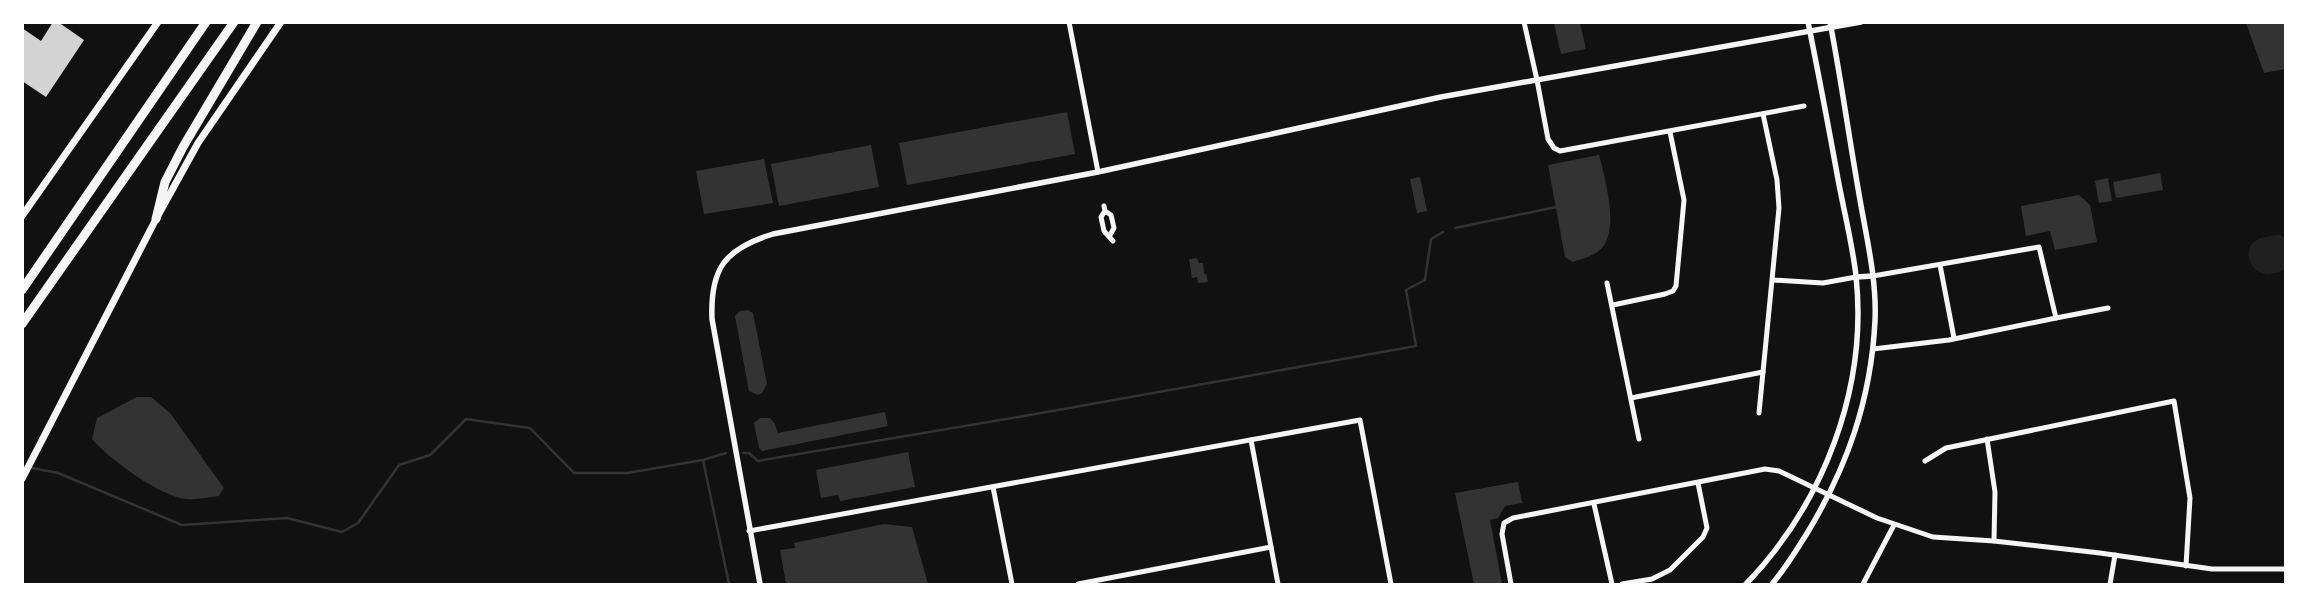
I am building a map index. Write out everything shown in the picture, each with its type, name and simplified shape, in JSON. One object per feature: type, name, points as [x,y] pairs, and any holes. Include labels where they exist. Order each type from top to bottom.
[{"type":"highway","points":[[22,290],[206,22]]},
{"type":"highway","points":[[22,324],[234,22]]},
{"type":"highway","points":[[156,219],[165,182],[183,147],[257,22]]},
{"type":"main road","points":[[22,216],[158,22]]},
{"type":"main road","points":[[22,478],[156,219],[198,143],[281,22]]},
{"type":"street","points":[[1069,22],[1098,172]]},
{"type":"street","points":[[1524,22],[1538,80],[1548,139],[1554,148],[1568,151],[1804,106]]},
{"type":"street","points":[[1746,584],[1770,557],[1798,518],[1815,488],[1839,433],[1850,388],[1856,331],[1856,277],[1808,22]]},
{"type":"street","points":[[760,584],[712,319],[711,295],[716,277],[724,263],[736,250],[751,241],[773,234],[1098,172],[1441,97],[1737,43],[1810,32],[1830,25],[1861,22]]},
{"type":"street","points":[[1772,584],[1782,573],[1829,495],[1855,436],[1866,393],[1873,349],[1875,320],[1873,276],[1830,25]]},
{"type":"street","points":[[1759,413],[1779,208],[1776,180],[1763,114]]},
{"type":"street","points":[[1613,305],[1665,294],[1673,291],[1676,286],[1684,200],[1670,132]]},
{"type":"street","points":[[1110,235],[1114,228],[1111,215],[1104,209],[1101,217],[1104,231],[1110,235],[1112,241]]},
{"type":"street","points":[[1773,280],[1823,283],[2039,247],[2056,318]]},
{"type":"street","points":[[1940,265],[1954,338]]},
{"type":"street","points":[[1608,282],[1639,439]]},
{"type":"street","points":[[1873,349],[1954,338],[2108,308]]},
{"type":"street","points":[[1631,398],[1763,372]]},
{"type":"street","points":[[1925,461],[1946,448],[2174,401],[2190,498],[2186,566]]},
{"type":"street","points":[[750,531],[1360,420],[1391,584]]},
{"type":"street","points":[[1987,439],[1995,492],[1994,540]]},
{"type":"street","points":[[1251,440],[1278,584]]},
{"type":"street","points":[[1512,584],[1502,534],[1504,523],[1513,518],[1594,504],[1765,468],[1779,471],[1894,526],[1933,537],[1994,540],[2116,555],[2212,570],[2286,569]]},
{"type":"street","points":[[1622,584],[1652,579],[1670,570],[1703,538],[1707,528],[1698,483]]},
{"type":"street","points":[[993,487],[1012,584]]},
{"type":"street","points":[[1594,504],[1612,584]]},
{"type":"street","points":[[1863,584],[1894,526]]},
{"type":"street","points":[[1078,584],[1108,582],[1271,547]]},
{"type":"street","points":[[2110,584],[2116,555]]},
{"type":"shaded area","points":[[1554,23],[1580,23],[1586,49],[1561,54]]},
{"type":"shaded area","points":[[2246,23],[2285,23],[2285,69],[2264,73]]},
{"type":"shaded area","points":[[1067,112],[1075,154],[907,185],[899,143]]},
{"type":"shaded area","points":[[871,145],[879,187],[779,206],[771,164]]},
{"type":"shaded area","points":[[1599,155],[1607,190],[1610,230],[1607,240],[1601,249],[1573,262],[1565,257],[1548,165]]},
{"type":"shaded area","points":[[764,159],[773,203],[704,214],[696,171]]},
{"type":"shaded area","points":[[2160,173],[2163,190],[2116,198],[2113,182]]},
{"type":"shaded area","points":[[1420,177],[1427,211],[1417,213],[1410,179]]},
{"type":"shaded area","points":[[2108,178],[2112,201],[2099,203],[2095,181]]},
{"type":"shaded area","points":[[2079,195],[2090,205],[2097,242],[2055,250],[2050,231],[2026,236],[2021,206]]},
{"type":"shaded area","points":[[2280,235],[2285,238],[2285,270],[2271,274],[2261,273],[2252,266],[2249,256],[2250,246],[2260,239]]},
{"type":"shaded area","points":[[1197,258],[1199,263],[1203,263],[1204,274],[1206,274],[1208,282],[1198,283],[1197,277],[1192,278],[1189,259]]},
{"type":"shaded area","points":[[748,310],[753,313],[767,384],[762,393],[758,395],[749,391],[735,316],[740,311]]},
{"type":"shaded area","points":[[137,397],[151,397],[170,413],[224,488],[219,496],[187,499],[164,492],[123,467],[92,439],[97,418]]},
{"type":"shaded area","points":[[885,412],[888,426],[762,451],[759,448],[754,423],[760,418],[770,418],[775,424],[778,433]]},
{"type":"shaded area","points":[[908,452],[915,487],[840,501],[838,495],[821,498],[816,470]]},
{"type":"shaded area","points":[[1518,482],[1522,503],[1505,506],[1498,518],[1490,520],[1502,584],[1474,584],[1455,493]]},
{"type":"shaded area","points":[[884,524],[912,527],[928,584],[786,584],[780,550],[795,548],[794,543]]},
{"type":"building","points":[[53,22],[58,22],[84,40],[46,97],[22,81],[22,28],[41,41]]},
{"type":"waterway","points":[[1455,228],[1556,207]]},
{"type":"waterway","points":[[743,453],[749,453],[758,461],[1030,415],[1416,346],[1406,290],[1425,280],[1431,239],[1443,232]]},
{"type":"waterway","points":[[22,466],[58,473],[182,525],[287,518],[342,532],[358,523],[399,465],[430,455],[466,419],[530,428],[574,473],[627,473],[703,460],[729,584]]},
{"type":"waterway","points":[[703,460],[726,453]]}]
